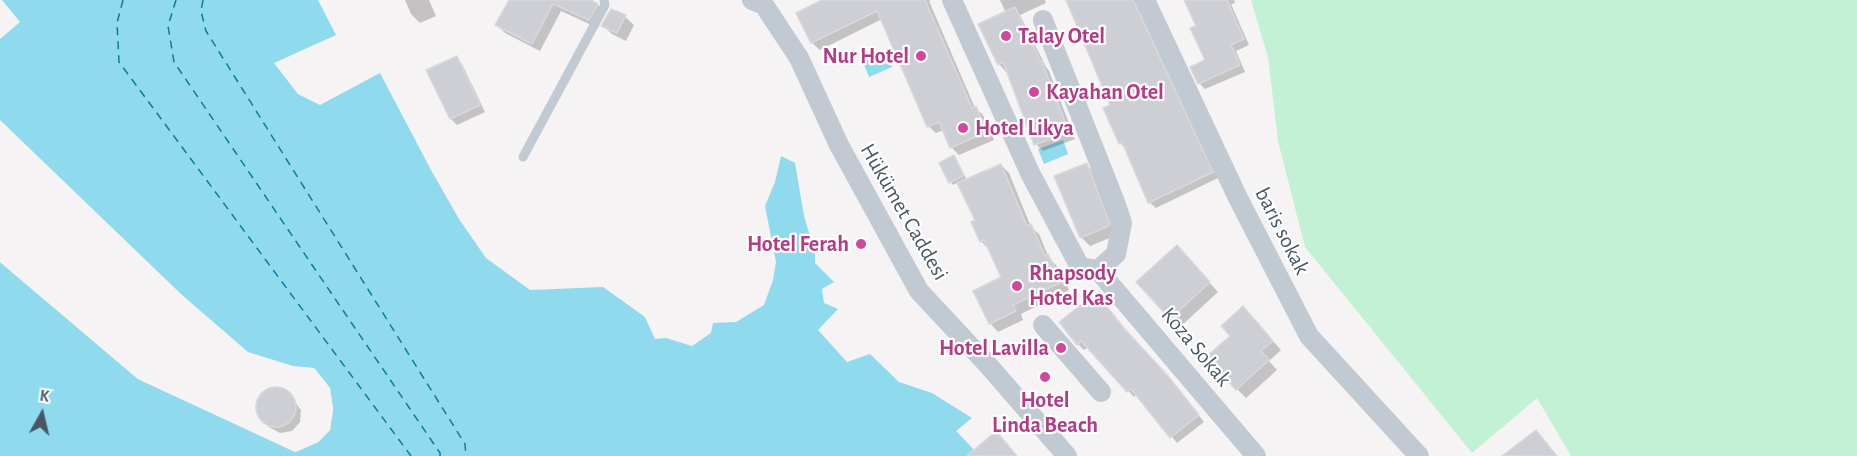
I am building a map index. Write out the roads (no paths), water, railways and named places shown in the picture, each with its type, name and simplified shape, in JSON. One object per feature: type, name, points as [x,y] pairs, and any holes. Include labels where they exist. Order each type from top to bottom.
[{"type":"street","points":[[952,0],[1030,173],[1080,267],[1098,270],[1116,254],[1122,223],[1043,20]]},
{"type":"street","name":"baris sokak","points":[[1145,0],[1237,196],[1309,336],[1419,456]]},
{"type":"street","name":"Hükümet Caddesi","points":[[759,2],[799,58],[838,145],[919,291],[988,365],[1067,456]]},
{"type":"street","name":"Koza Sokak","points":[[1098,270],[1256,456]]},
{"type":"street","points":[[1043,325],[1101,392]]},
{"type":"lane","points":[[523,158],[605,5],[604,0]]},
{"type":"water","points":[[2,0],[318,0],[336,35],[274,63],[298,94],[320,105],[380,73],[459,219],[486,258],[530,290],[603,287],[645,317],[655,339],[666,338],[692,346],[711,333],[713,323],[736,322],[764,305],[773,280],[776,262],[765,206],[775,182],[781,156],[795,163],[804,216],[815,253],[815,263],[834,282],[822,289],[824,303],[838,309],[818,330],[847,362],[870,354],[899,382],[932,393],[972,418],[956,431],[980,456],[0,456],[0,262],[138,379],[295,452],[318,442],[330,430],[333,409],[330,388],[314,368],[293,366],[248,352],[182,295],[0,120],[0,39],[20,22]]},
{"type":"water","points":[[886,52],[892,67],[869,77],[863,62]]},
{"type":"water","points":[[1063,140],[1068,154],[1044,164],[1038,149]]},
{"type":"place","name":"Talay Otel","points":[[1006,36]]},
{"type":"place","name":"Nur Hotel","points":[[921,56]]},
{"type":"place","name":"Kayahan Otel","points":[[1034,92]]},
{"type":"place","name":"Hotel Likya","points":[[963,128]]},
{"type":"place","name":"Hotel Ferah","points":[[861,244]]},
{"type":"place","name":"Rhapsody Hotel Kas","points":[[1017,286]]},
{"type":"place","name":"Hotel Lavilla","points":[[1061,348]]},
{"type":"place","name":"Hotel Linda Beach","points":[[1045,377]]}]
